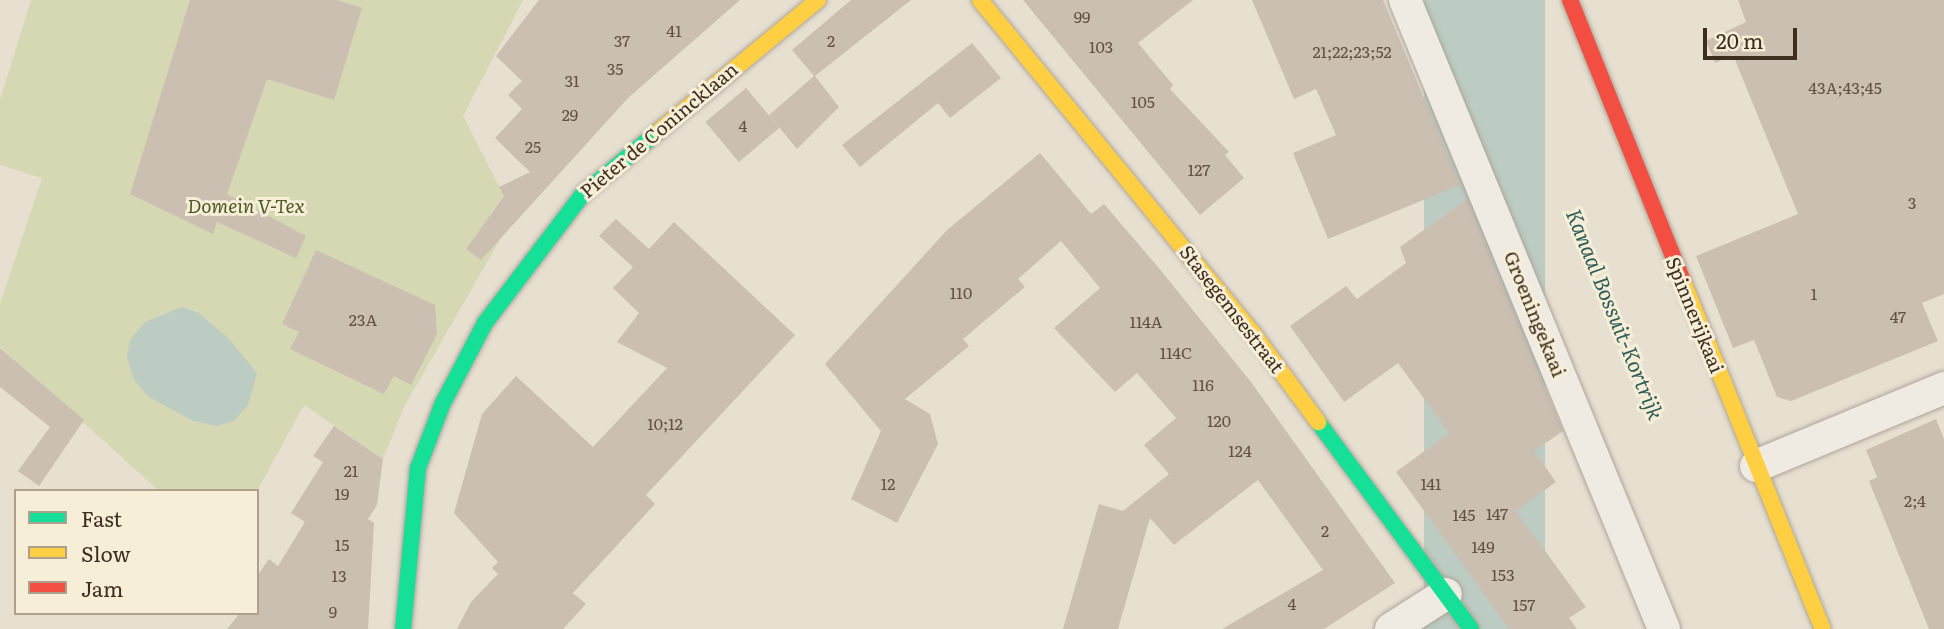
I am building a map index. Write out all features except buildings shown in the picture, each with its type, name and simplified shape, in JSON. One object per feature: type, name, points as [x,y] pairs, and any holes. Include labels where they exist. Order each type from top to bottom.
[{"type":"street","name":"Pieter de Conincklaan","points":[[403,629],[418,468],[442,405],[485,323],[583,194],[818,0]]},
{"type":"street","name":"Stasegemsestraat","points":[[980,0],[1252,332],[1471,629]]},
{"type":"street","name":"Groeningekaai","points":[[1405,0],[1664,629]]},
{"type":"street","name":"Spinnerijkaai","points":[[1570,0],[1823,629]]},
{"type":"street","points":[[1756,466],[1944,388]]},
{"type":"street","points":[[1391,629],[1446,594]]},
{"type":"green space","name":"Domein V-Tex","points":[[31,0],[523,0],[463,116],[504,196],[490,214],[502,236],[404,407],[383,459],[304,405],[258,489],[157,489],[0,347],[0,304],[42,178],[0,165],[0,100]]},
{"type":"water","points":[[1424,0],[1545,0],[1545,629],[1424,629]]},
{"type":"water","points":[[182,307],[199,313],[229,339],[257,373],[248,405],[234,421],[217,426],[193,421],[149,397],[134,380],[127,357],[130,340],[145,322]]},
{"type":"traffic: fast","points":[[403,629],[418,468],[442,405],[485,323],[583,194],[659,131]]},
{"type":"traffic: fast","points":[[1318,422],[1471,629]]},
{"type":"traffic: slow","points":[[659,131],[818,0]]},
{"type":"traffic: slow","points":[[980,0],[1252,332],[1318,422]]},
{"type":"traffic: slow","points":[[1682,279],[1823,629]]},
{"type":"traffic: jam","points":[[1570,0],[1682,279]]},
{"type":"water label","name":"Kanaal Bossuit-Kortrijk","points":[[1616,314]]}]
